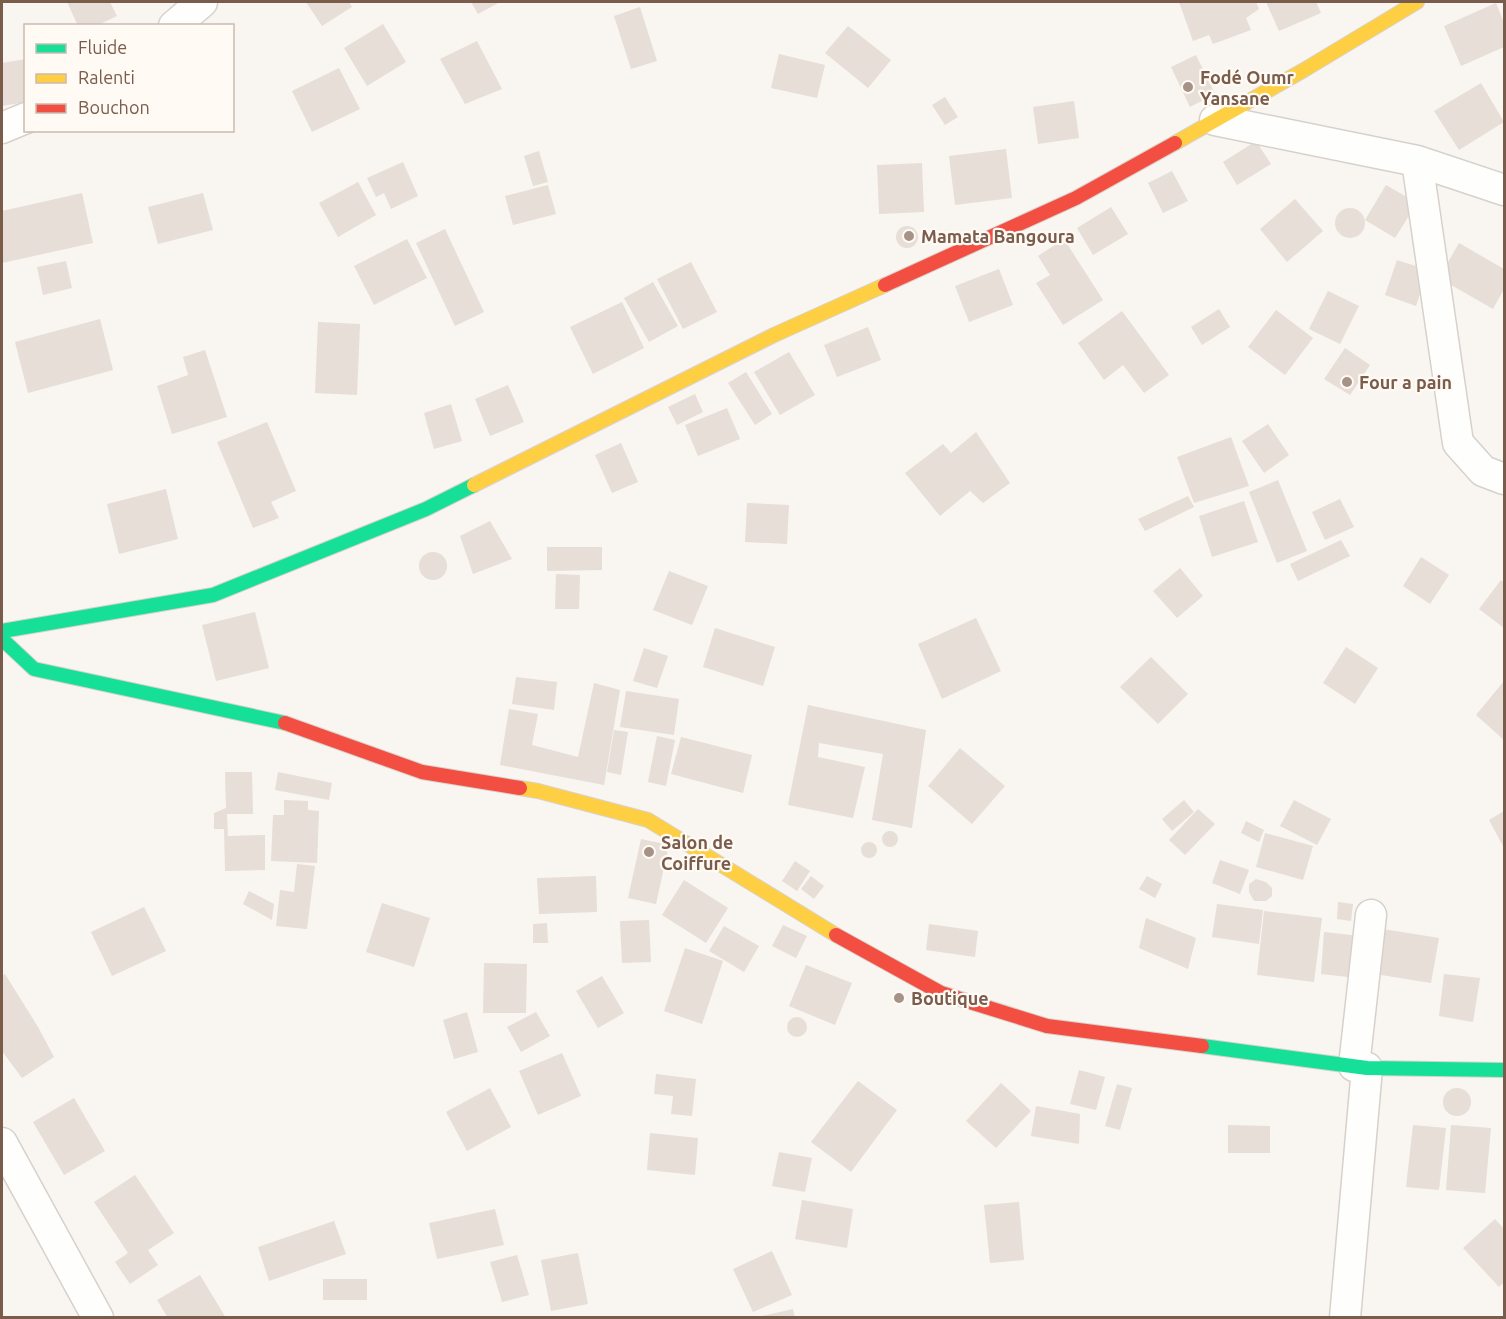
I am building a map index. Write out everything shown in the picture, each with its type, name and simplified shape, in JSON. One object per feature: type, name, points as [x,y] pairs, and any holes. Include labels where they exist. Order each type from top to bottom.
[{"type":"street","points":[[176,24],[202,2]]},
{"type":"street","points":[[2,631],[213,595],[426,509],[774,335],[1076,198],[1304,70],[1417,2]]},
{"type":"street","points":[[2,128],[24,119]]},
{"type":"street","points":[[1215,120],[1416,161],[1504,190]]},
{"type":"street","points":[[1416,161],[1458,443],[1482,471],[1504,479]]},
{"type":"street","points":[[2,639],[34,669],[288,724],[422,772],[538,791],[648,820],[842,939],[941,993],[1047,1026],[1360,1067],[1504,1070]]},
{"type":"street","points":[[1345,1317],[1371,915]]},
{"type":"street","points":[[2,1143],[98,1317]]},
{"type":"building","points":[[67,2],[110,2],[117,16],[100,24],[77,24]]},
{"type":"building","points":[[306,2],[349,2],[352,7],[322,26]]},
{"type":"building","points":[[471,2],[500,2],[478,14]]},
{"type":"building","points":[[1179,2],[1256,2],[1259,9],[1246,18],[1251,30],[1213,44],[1209,35],[1193,41]]},
{"type":"building","points":[[1266,2],[1316,2],[1321,13],[1279,31]]},
{"type":"building","points":[[1496,3],[1504,23],[1504,47],[1461,66],[1444,26]]},
{"type":"building","points":[[640,7],[657,61],[631,69],[614,16]]},
{"type":"building","points":[[383,24],[406,62],[367,86],[344,48]]},
{"type":"building","points":[[848,26],[891,60],[868,88],[825,53]]},
{"type":"building","points":[[477,41],[502,89],[465,104],[440,59]]},
{"type":"building","points":[[779,54],[825,65],[817,98],[771,88]]},
{"type":"building","points":[[1196,55],[1215,94],[1190,107],[1171,67]]},
{"type":"building","points":[[24,59],[24,102],[2,106],[2,63]]},
{"type":"building","points":[[339,68],[360,109],[312,132],[292,91]]},
{"type":"building","points":[[1481,83],[1504,122],[1459,150],[1434,111]]},
{"type":"building","points":[[945,97],[958,117],[945,125],[932,105]]},
{"type":"building","points":[[1074,101],[1079,138],[1038,144],[1033,107]]},
{"type":"building","points":[[1256,141],[1271,164],[1237,185],[1223,162]]},
{"type":"building","points":[[1006,149],[1012,198],[955,205],[949,156]]},
{"type":"building","points":[[539,151],[548,182],[533,186],[524,156]]},
{"type":"building","points":[[403,162],[418,196],[391,209],[384,193],[376,197],[367,178]]},
{"type":"building","points":[[922,163],[924,212],[879,214],[877,165]]},
{"type":"building","points":[[1172,171],[1188,201],[1163,213],[1148,183]]},
{"type":"building","points":[[358,182],[376,215],[338,237],[319,203]]},
{"type":"building","points":[[548,185],[556,214],[513,225],[505,196]]},
{"type":"building","points":[[1386,185],[1417,203],[1395,238],[1365,220]]},
{"type":"building","points":[[82,193],[93,243],[2,263],[2,211]]},
{"type":"building","points":[[203,193],[213,230],[158,244],[148,207]]},
{"type":"building","points":[[1295,199],[1323,231],[1287,262],[1260,229]]},
{"type":"building","points":[[1111,207],[1128,234],[1093,255],[1077,228]]},
{"type":"building","points":[[1350,208],[1361,212],[1365,223],[1361,234],[1350,238],[1339,234],[1335,223],[1339,212]]},
{"type":"building","points":[[907,226],[915,229],[918,237],[915,245],[907,248],[899,245],[896,237],[899,229]]},
{"type":"building","points":[[445,229],[484,312],[455,326],[416,243]]},
{"type":"building","points":[[407,239],[427,278],[374,305],[354,266]]},
{"type":"building","points":[[1064,239],[1103,300],[1063,325],[1036,283],[1050,275],[1038,256]]},
{"type":"building","points":[[1459,243],[1504,269],[1504,289],[1493,309],[1439,278]]},
{"type":"building","points":[[1397,260],[1428,270],[1416,306],[1385,295]]},
{"type":"building","points":[[66,261],[72,288],[43,295],[37,267]]},
{"type":"building","points":[[691,262],[717,312],[683,329],[657,279]]},
{"type":"building","points":[[999,269],[1013,305],[969,322],[955,286]]},
{"type":"building","points":[[653,282],[678,326],[649,342],[624,298]]},
{"type":"building","points":[[1328,291],[1359,306],[1340,344],[1309,329]]},
{"type":"building","points":[[622,302],[644,348],[593,374],[570,327]]},
{"type":"building","points":[[1219,309],[1230,327],[1202,345],[1191,327]]},
{"type":"building","points":[[1276,310],[1313,338],[1285,375],[1248,347]]},
{"type":"building","points":[[1122,311],[1169,375],[1144,393],[1123,365],[1104,380],[1078,343]]},
{"type":"building","points":[[100,319],[113,370],[28,393],[15,342]]},
{"type":"building","points":[[318,322],[360,324],[357,395],[315,393]]},
{"type":"building","points":[[868,327],[881,360],[837,377],[824,345]]},
{"type":"building","points":[[1345,348],[1370,365],[1350,395],[1324,379]]},
{"type":"building","points":[[205,350],[227,417],[172,434],[157,386],[188,375],[183,357]]},
{"type":"building","points":[[789,352],[815,395],[780,415],[754,372]]},
{"type":"building","points":[[746,372],[772,414],[755,425],[728,383]]},
{"type":"building","points":[[508,385],[524,422],[490,436],[475,399]]},
{"type":"building","points":[[695,394],[703,412],[677,425],[668,407]]},
{"type":"building","points":[[451,404],[462,441],[434,449],[424,413]]},
{"type":"building","points":[[727,408],[740,439],[698,456],[685,425]]},
{"type":"building","points":[[267,422],[296,491],[271,502],[279,518],[253,528],[217,442]]},
{"type":"building","points":[[1268,424],[1289,455],[1264,473],[1242,441]]},
{"type":"building","points":[[976,432],[1010,483],[983,503],[970,491],[940,516],[905,473],[943,444],[951,453]]},
{"type":"building","points":[[1231,437],[1249,486],[1194,503],[1177,457]]},
{"type":"building","points":[[621,443],[638,482],[612,493],[595,455]]},
{"type":"building","points":[[1278,480],[1307,551],[1277,563],[1249,492]]},
{"type":"building","points":[[166,489],[178,539],[119,554],[107,504]]},
{"type":"building","points":[[1188,496],[1194,507],[1145,531],[1138,519]]},
{"type":"building","points":[[1340,499],[1354,527],[1325,540],[1312,512]]},
{"type":"building","points":[[1244,501],[1258,542],[1212,557],[1199,516]]},
{"type":"building","points":[[747,503],[789,505],[787,544],[745,542]]},
{"type":"building","points":[[490,521],[512,559],[473,574],[460,536]]},
{"type":"building","points":[[1341,540],[1350,556],[1298,581],[1290,564]]},
{"type":"building","points":[[547,547],[602,547],[602,570],[547,571]]},
{"type":"building","points":[[433,552],[443,556],[447,566],[443,576],[433,580],[423,576],[419,566],[423,556]]},
{"type":"building","points":[[1421,557],[1449,575],[1430,604],[1403,586]]},
{"type":"building","points":[[1180,568],[1203,596],[1177,618],[1153,591]]},
{"type":"building","points":[[669,571],[708,586],[692,625],[653,610]]},
{"type":"building","points":[[556,574],[580,575],[579,609],[555,609]]},
{"type":"building","points":[[1501,580],[1504,582],[1504,628],[1479,609]]},
{"type":"building","points":[[255,612],[269,668],[216,681],[202,625]]},
{"type":"building","points":[[976,618],[1001,671],[942,699],[918,644]]},
{"type":"building","points":[[715,628],[775,647],[763,686],[703,667]]},
{"type":"building","points":[[1346,647],[1378,668],[1355,704],[1323,683]]},
{"type":"building","points":[[644,648],[668,656],[657,688],[633,681]]},
{"type":"building","points":[[1151,657],[1188,694],[1158,724],[1120,687]]},
{"type":"building","points":[[516,677],[557,682],[554,710],[512,704]]},
{"type":"building","points":[[1504,681],[1504,740],[1476,715]]},
{"type":"building","points":[[594,683],[620,690],[604,785],[500,765],[509,709],[538,714],[532,745],[578,757]]},
{"type":"building","points":[[626,691],[679,699],[674,735],[620,727]]},
{"type":"building","points":[[808,705],[926,730],[912,828],[872,820],[883,754],[819,743],[818,757],[865,767],[853,818],[788,805]]},
{"type":"building","points":[[614,730],[628,732],[621,775],[607,772]]},
{"type":"building","points":[[657,736],[675,740],[666,786],[648,782]]},
{"type":"building","points":[[681,737],[752,755],[743,793],[671,774]]},
{"type":"building","points":[[960,748],[1005,786],[972,824],[928,786]]},
{"type":"building","points":[[225,772],[252,772],[253,814],[227,814],[228,836],[265,835],[265,870],[225,871],[224,829],[214,829],[214,813],[226,808]]},
{"type":"building","points":[[278,772],[332,783],[329,800],[275,790]]},
{"type":"building","points":[[284,800],[308,801],[308,810],[319,811],[317,863],[271,861],[273,815],[284,815]]},
{"type":"building","points":[[1184,800],[1194,812],[1172,831],[1162,819]]},
{"type":"building","points":[[1294,800],[1331,819],[1317,845],[1280,826]]},
{"type":"building","points":[[1198,809],[1215,824],[1185,855],[1169,840]]},
{"type":"building","points":[[1504,811],[1504,848],[1489,820]]},
{"type":"building","points":[[1246,821],[1264,830],[1259,842],[1241,833]]},
{"type":"building","points":[[887,831],[893,831],[898,839],[896,845],[887,847],[882,842],[882,836]]},
{"type":"building","points":[[1265,833],[1313,846],[1303,880],[1256,867]]},
{"type":"building","points":[[641,839],[669,845],[656,904],[628,898]]},
{"type":"building","points":[[866,842],[872,842],[877,850],[875,856],[866,858],[861,853],[861,847]]},
{"type":"building","points":[[1220,860],[1249,870],[1240,894],[1212,883]]},
{"type":"building","points":[[795,861],[810,871],[797,891],[782,881]]},
{"type":"building","points":[[297,864],[315,866],[307,929],[276,926],[280,890],[294,892]]},
{"type":"building","points":[[596,876],[597,912],[539,914],[537,878]]},
{"type":"building","points":[[811,876],[824,886],[814,899],[801,889]]},
{"type":"building","points":[[1147,876],[1162,884],[1155,898],[1139,889]]},
{"type":"building","points":[[1256,879],[1266,882],[1272,888],[1272,896],[1266,901],[1254,901],[1249,892],[1249,884]]},
{"type":"building","points":[[684,880],[728,908],[706,943],[662,915]]},
{"type":"building","points":[[249,891],[274,904],[272,920],[243,904]]},
{"type":"building","points":[[1338,902],[1353,904],[1351,921],[1337,919]]},
{"type":"building","points":[[382,903],[430,918],[414,967],[366,952]]},
{"type":"building","points":[[1217,904],[1263,910],[1259,944],[1212,937]]},
{"type":"building","points":[[144,907],[166,951],[112,976],[91,932]]},
{"type":"building","points":[[1264,911],[1322,918],[1314,982],[1257,975]]},
{"type":"building","points":[[1146,918],[1196,938],[1188,969],[1139,948]]},
{"type":"building","points":[[649,920],[651,962],[622,963],[620,921]]},
{"type":"building","points":[[547,923],[548,943],[533,943],[533,924]]},
{"type":"building","points":[[929,924],[978,931],[975,957],[926,950]]},
{"type":"building","points":[[783,925],[807,936],[796,958],[772,946]]},
{"type":"building","points":[[724,926],[759,946],[744,972],[709,951]]},
{"type":"building","points":[[1383,929],[1439,938],[1431,983],[1375,974]]},
{"type":"building","points":[[1324,932],[1361,936],[1357,978],[1321,974]]},
{"type":"building","points":[[685,948],[723,961],[702,1024],[664,1011]]},
{"type":"building","points":[[484,963],[527,964],[526,1013],[483,1013]]},
{"type":"building","points":[[806,965],[852,983],[835,1025],[789,1006]]},
{"type":"building","points":[[5,974],[54,1057],[22,1078],[2,1051],[2,976]]},
{"type":"building","points":[[1444,974],[1480,978],[1473,1022],[1439,1016]]},
{"type":"building","points":[[602,976],[624,1013],[598,1028],[576,991]]},
{"type":"building","points":[[467,1012],[478,1052],[454,1059],[443,1020]]},
{"type":"building","points":[[536,1012],[550,1036],[521,1052],[507,1027]]},
{"type":"building","points":[[797,1017],[804,1020],[807,1027],[804,1034],[797,1037],[790,1034],[787,1027],[790,1020]]},
{"type":"building","points":[[562,1053],[581,1096],[538,1115],[519,1071]]},
{"type":"building","points":[[1079,1070],[1105,1077],[1096,1110],[1070,1104]]},
{"type":"building","points":[[656,1074],[696,1079],[692,1116],[671,1114],[673,1096],[654,1094]]},
{"type":"building","points":[[858,1081],[897,1110],[851,1172],[811,1142]]},
{"type":"building","points":[[1001,1083],[1031,1111],[996,1148],[966,1121]]},
{"type":"building","points":[[1117,1084],[1132,1088],[1120,1130],[1105,1126]]},
{"type":"building","points":[[490,1088],[511,1127],[467,1151],[446,1112]]},
{"type":"building","points":[[1457,1088],[1467,1092],[1471,1102],[1467,1112],[1457,1116],[1447,1112],[1443,1102],[1447,1092]]},
{"type":"building","points":[[74,1098],[105,1151],[64,1175],[33,1122]]},
{"type":"building","points":[[1036,1106],[1080,1114],[1079,1144],[1031,1136]]},
{"type":"building","points":[[1228,1125],[1270,1126],[1270,1153],[1228,1153]]},
{"type":"building","points":[[1413,1125],[1446,1128],[1439,1190],[1406,1187]]},
{"type":"building","points":[[1451,1125],[1491,1128],[1485,1193],[1446,1190]]},
{"type":"building","points":[[650,1133],[698,1138],[695,1175],[647,1170]]},
{"type":"building","points":[[779,1152],[812,1158],[805,1192],[772,1186]]},
{"type":"building","points":[[135,1175],[174,1233],[148,1250],[158,1265],[130,1284],[115,1262],[128,1253],[94,1202]]},
{"type":"building","points":[[802,1200],[853,1209],[847,1248],[795,1239]]},
{"type":"building","points":[[1019,1202],[1024,1260],[990,1263],[984,1205]]},
{"type":"building","points":[[495,1209],[504,1245],[437,1259],[429,1223]]},
{"type":"building","points":[[1495,1219],[1504,1229],[1504,1282],[1499,1287],[1463,1248]]},
{"type":"building","points":[[334,1221],[346,1254],[269,1281],[258,1247]]},
{"type":"building","points":[[772,1251],[792,1295],[753,1312],[733,1269]]},
{"type":"building","points":[[578,1253],[588,1304],[551,1311],[541,1260]]},
{"type":"building","points":[[517,1255],[529,1295],[502,1302],[490,1262]]},
{"type":"building","points":[[200,1275],[226,1318],[168,1318],[157,1300]]},
{"type":"building","points":[[323,1279],[367,1279],[367,1300],[323,1300]]},
{"type":"building","points":[[793,1309],[795,1318],[757,1318],[757,1317]]},
{"type":"traffic: fast","points":[[2,631],[213,595],[426,509],[474,485]]},
{"type":"traffic: fast","points":[[2,639],[34,669],[285,723]]},
{"type":"traffic: fast","points":[[1202,1046],[1367,1068],[1504,1070]]},
{"type":"traffic: slow","points":[[1175,143],[1304,70],[1417,2]]},
{"type":"traffic: slow","points":[[474,485],[774,335],[885,285]]},
{"type":"traffic: slow","points":[[520,788],[648,820],[836,935]]},
{"type":"traffic: jam","points":[[885,285],[1076,198],[1175,143]]},
{"type":"traffic: jam","points":[[285,723],[422,772],[520,788]]},
{"type":"traffic: jam","points":[[836,935],[941,993],[1047,1026],[1202,1046]]},
{"type":"place","name":"Fodé Oumr Yansane","points":[[1188,87]]},
{"type":"place","name":"Mamata Bangoura","points":[[909,236]]},
{"type":"place","name":"Four a pain","points":[[1347,382]]},
{"type":"place","name":"Salon de Coiffure","points":[[649,852]]},
{"type":"place","name":"Boutique","points":[[899,998]]}]
